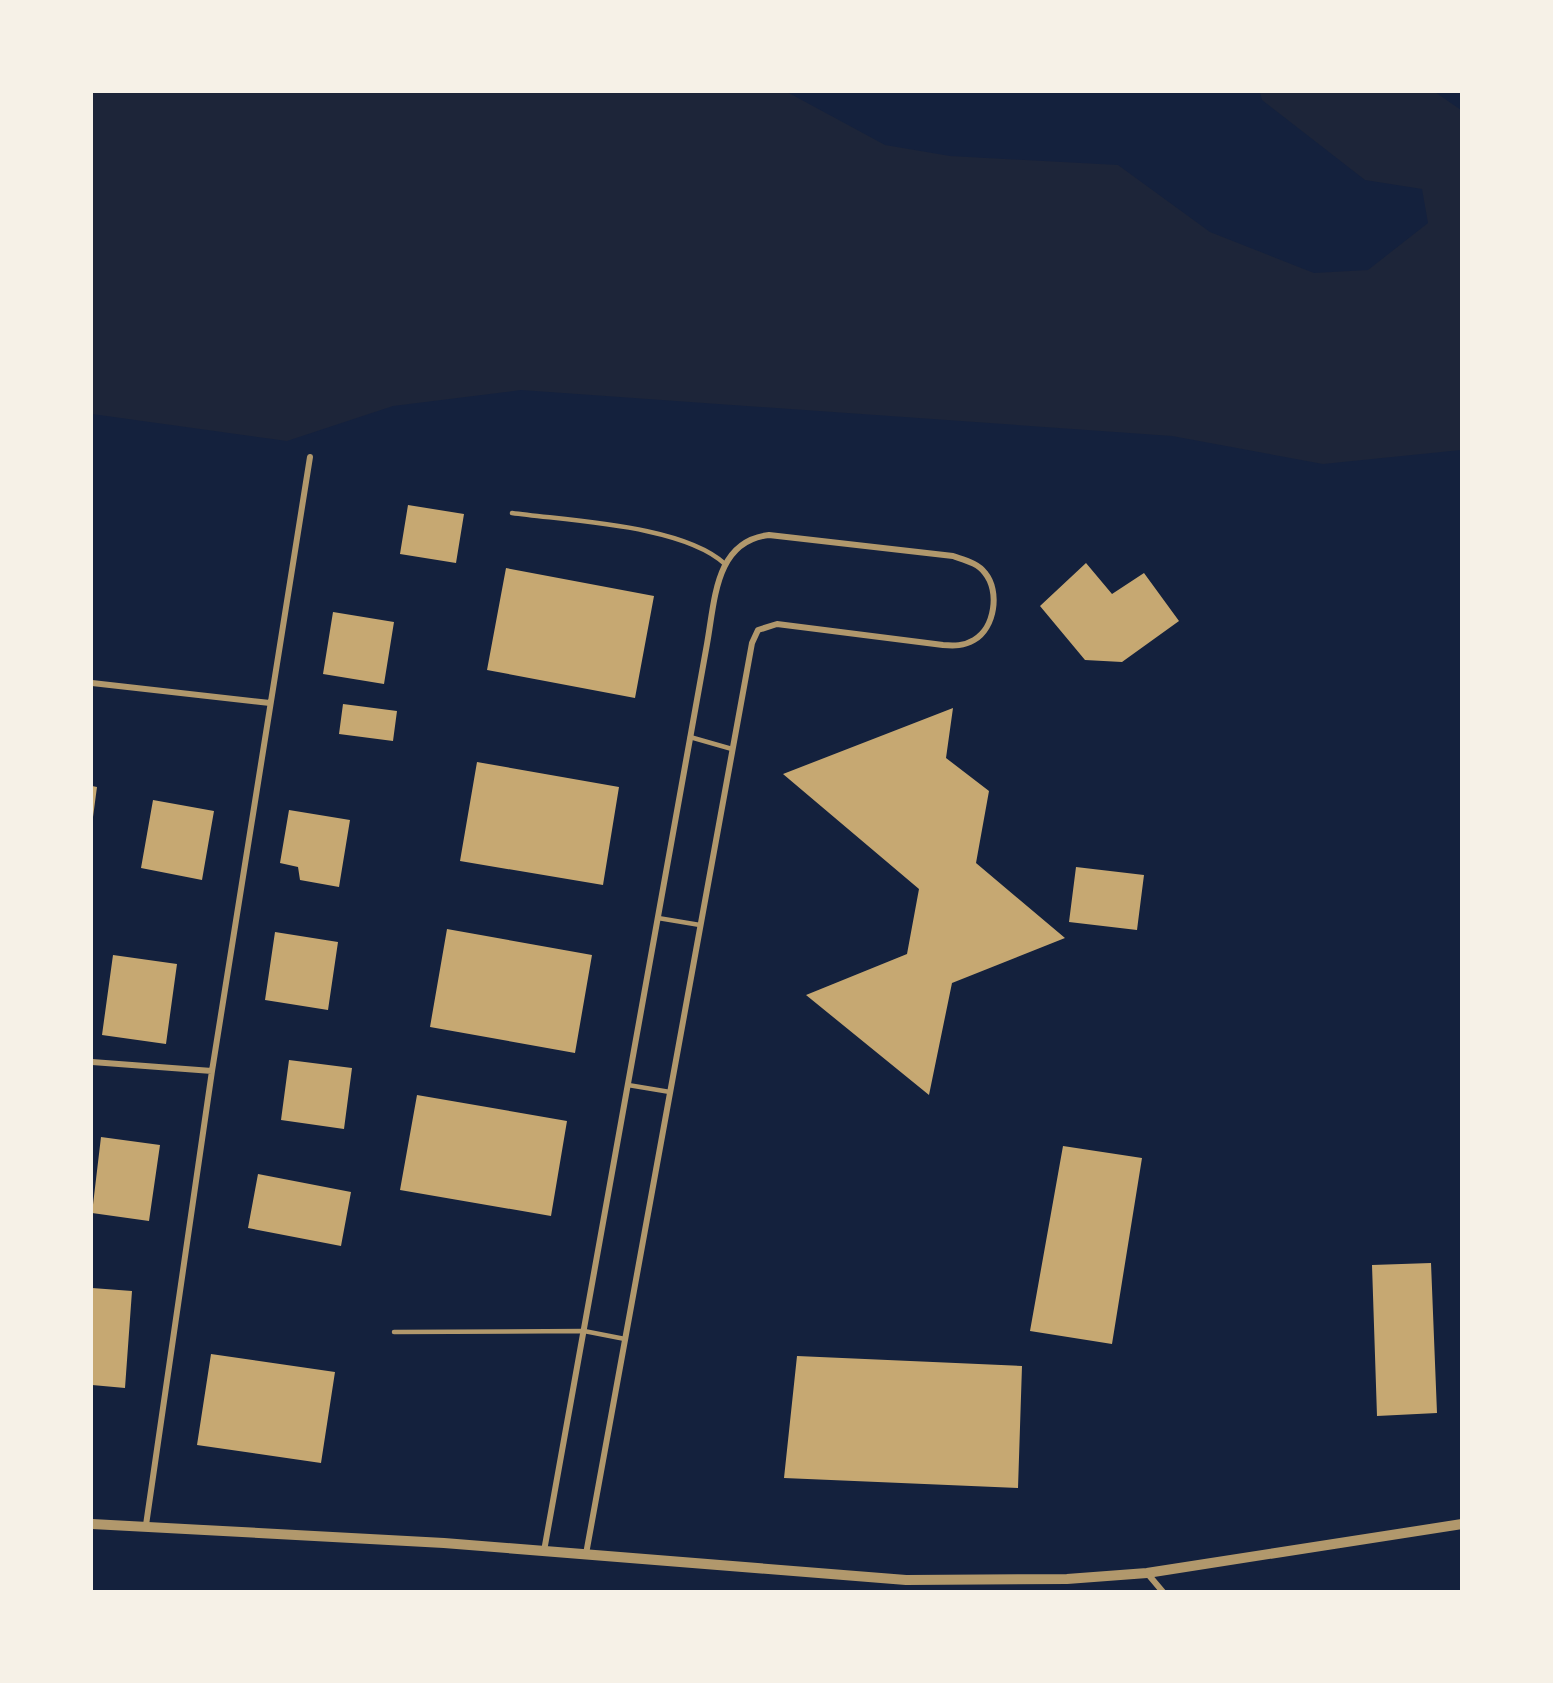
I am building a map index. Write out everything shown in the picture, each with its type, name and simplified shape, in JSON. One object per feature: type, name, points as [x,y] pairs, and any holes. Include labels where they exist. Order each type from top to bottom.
[{"type":"street","points":[[146,1525],[212,1071],[310,457]]},
{"type":"street","points":[[544,1551],[690,736],[717,589],[725,564],[740,544],[754,537],[780,536],[953,556],[977,566],[985,573],[993,596],[991,617],[986,629],[974,640],[956,646],[777,624],[758,630],[752,643],[586,1554]]},
{"type":"street","points":[[92,683],[270,703]]},
{"type":"street","points":[[92,1062],[212,1071]]},
{"type":"street","points":[[92,1524],[146,1525],[544,1551],[906,1580],[1066,1579],[1147,1573],[1461,1524]]},
{"type":"street","points":[[1147,1573],[1163,1592]]},
{"type":"lane","points":[[512,513],[674,537],[706,550],[725,564]]},
{"type":"lane","points":[[690,736],[732,749]]},
{"type":"lane","points":[[658,918],[700,925]]},
{"type":"lane","points":[[628,1085],[670,1092]]},
{"type":"lane","points":[[394,1332],[584,1331],[625,1339]]},
{"type":"shaded area","points":[[92,92],[787,92],[885,145],[950,156],[1118,165],[1210,232],[1314,273],[1368,270],[1428,223],[1422,189],[1365,180],[1262,100],[1260,92],[1435,92],[1461,110],[1461,450],[1323,464],[1172,436],[521,390],[393,406],[287,441],[92,414]]},
{"type":"building","points":[[408,505],[464,514],[456,563],[400,554]]},
{"type":"building","points":[[1086,563],[1112,594],[1144,573],[1179,621],[1122,662],[1085,660],[1040,606]]},
{"type":"building","points":[[506,568],[654,596],[635,698],[487,670]]},
{"type":"building","points":[[333,612],[394,622],[384,684],[323,674]]},
{"type":"building","points":[[343,704],[397,711],[393,741],[339,734]]},
{"type":"building","points":[[953,708],[946,758],[989,791],[976,863],[1065,938],[952,983],[929,1095],[806,995],[907,954],[919,889],[783,774]]},
{"type":"building","points":[[477,762],[619,787],[603,885],[460,861]]},
{"type":"building","points":[[92,786],[97,787],[93,817],[92,817]]},
{"type":"building","points":[[153,800],[214,811],[202,880],[141,868]]},
{"type":"building","points":[[289,810],[350,820],[339,887],[300,880],[298,867],[280,863]]},
{"type":"building","points":[[1076,867],[1144,875],[1137,930],[1069,922]]},
{"type":"building","points":[[447,929],[592,955],[575,1053],[430,1027]]},
{"type":"building","points":[[275,932],[338,942],[328,1010],[265,1000]]},
{"type":"building","points":[[113,955],[177,964],[166,1044],[102,1035]]},
{"type":"building","points":[[289,1060],[352,1068],[344,1129],[281,1120]]},
{"type":"building","points":[[417,1095],[567,1121],[551,1216],[400,1190]]},
{"type":"building","points":[[101,1137],[160,1145],[149,1221],[92,1213]]},
{"type":"building","points":[[1063,1146],[1142,1158],[1112,1344],[1030,1331]]},
{"type":"building","points":[[258,1174],[351,1192],[341,1246],[248,1228]]},
{"type":"building","points":[[1431,1263],[1437,1413],[1377,1416],[1372,1265]]},
{"type":"building","points":[[92,1288],[132,1291],[125,1388],[92,1385]]},
{"type":"building","points":[[211,1354],[335,1372],[321,1463],[197,1445]]},
{"type":"building","points":[[797,1356],[1022,1366],[1018,1488],[784,1478]]}]
